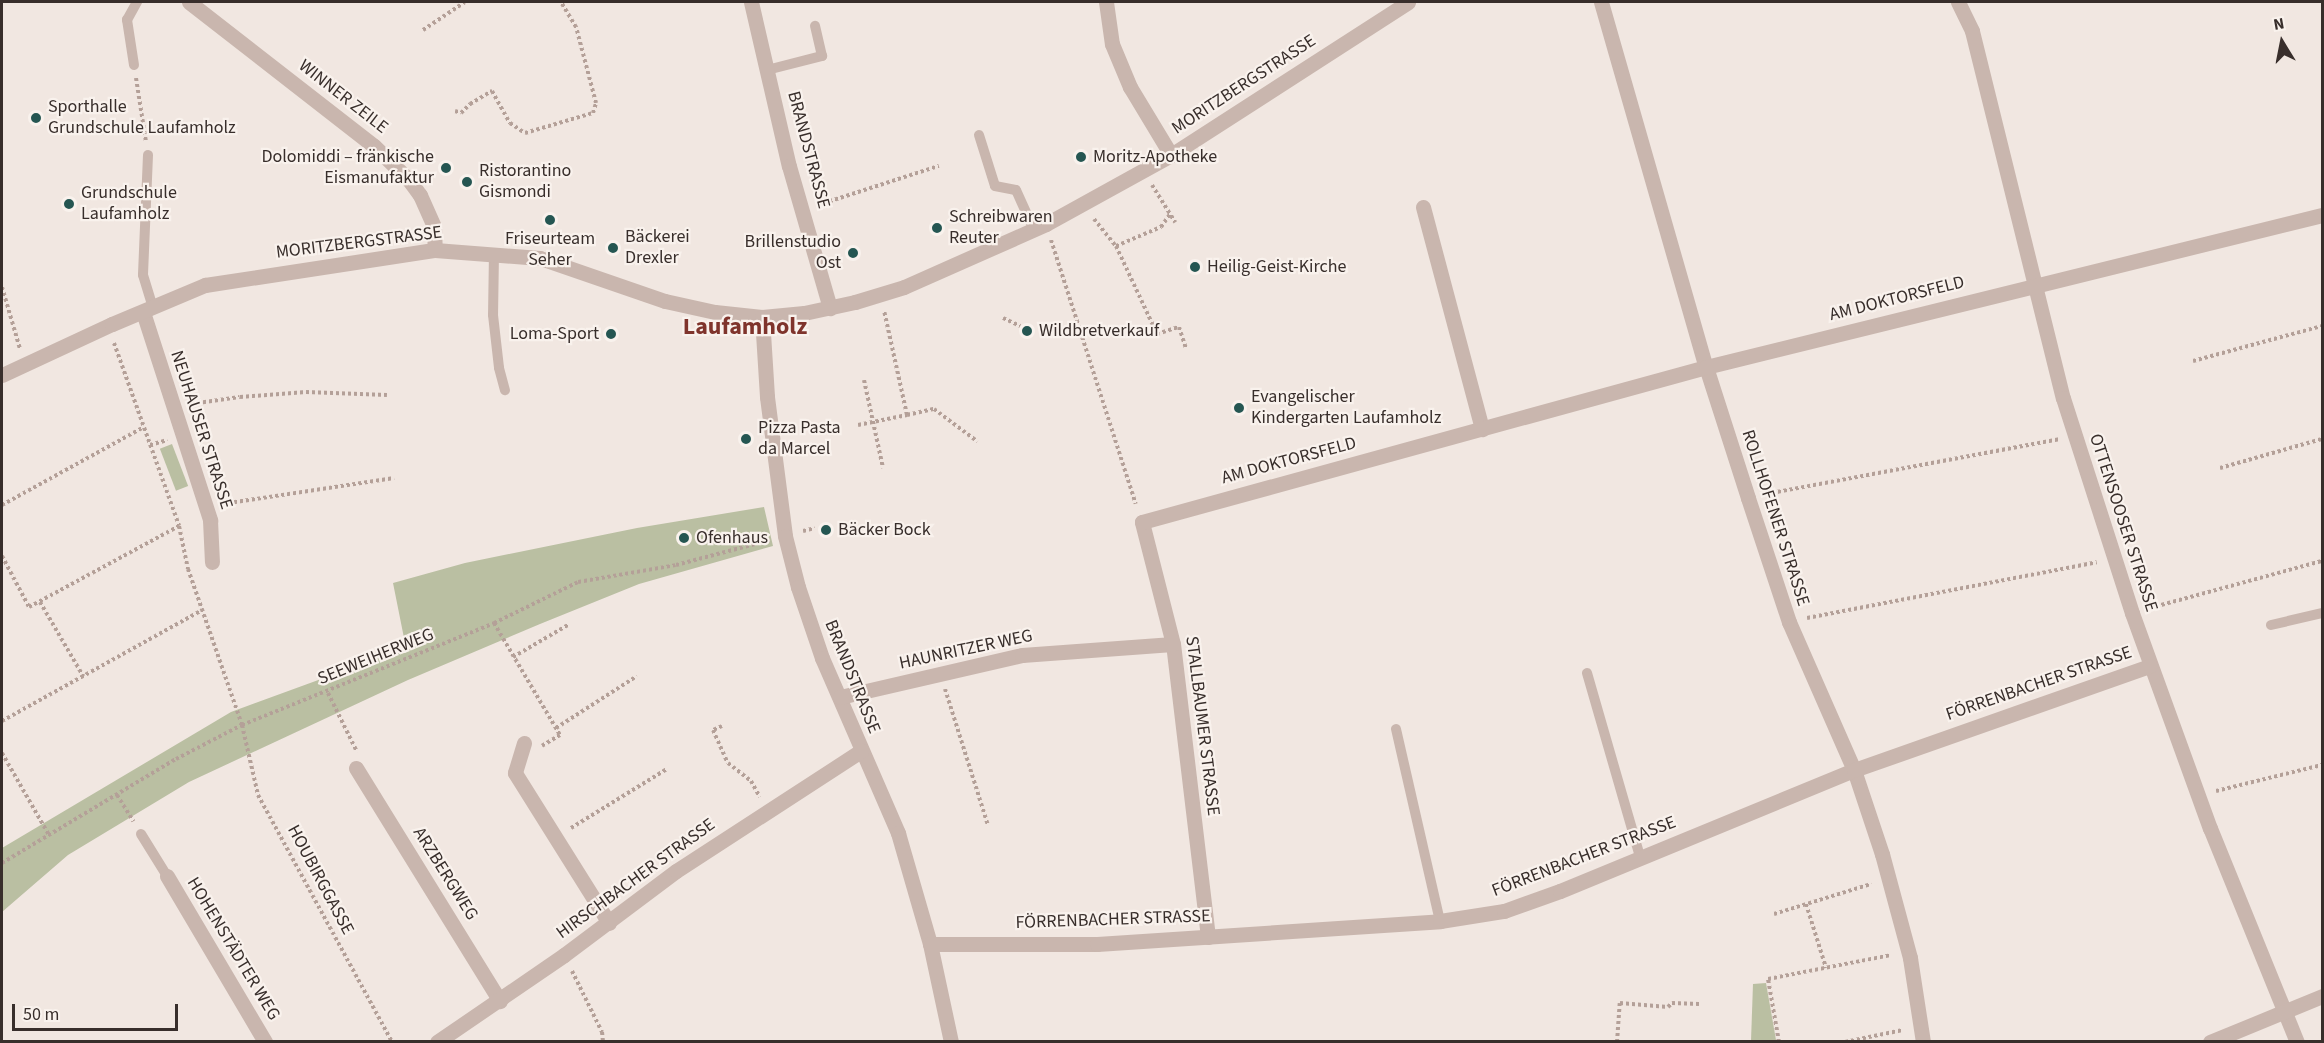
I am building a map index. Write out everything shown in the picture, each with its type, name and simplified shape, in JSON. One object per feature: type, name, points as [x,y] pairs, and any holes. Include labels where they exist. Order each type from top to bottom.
[{"type":"street","name":"WINNER ZEILE","points":[[189,2],[374,146],[409,180],[420,195],[434,227],[435,250]]},
{"type":"street","name":"BRANDSTRASSE","points":[[751,2],[789,166],[830,308]]},
{"type":"street","points":[[1106,2],[1112,44],[1130,87],[1171,155]]},
{"type":"street","name":"MORITZBERGSTRASSE","points":[[2,375],[112,324],[205,285],[435,250],[540,258],[665,301],[715,312],[762,317],[830,308],[881,295],[1040,227],[1171,155],[1408,2]]},
{"type":"street","name":"ROLLHOFENER STRASSE","points":[[1601,2],[1706,367],[1748,498],[1789,622],[1854,770],[1889,878],[1909,952],[1922,1034]]},
{"type":"street","name":"OTTENSOOSER STRASSE","points":[[1958,2],[1972,31],[2063,398],[2114,559],[2150,666],[2198,795],[2297,1041]]},
{"type":"street","points":[[1423,207],[1482,429]]},
{"type":"street","name":"AM DOKTORSFELD","points":[[1142,522],[1706,367],[2322,215]]},
{"type":"street","name":"NEUHAUSER STRASSE","points":[[148,310],[173,407],[210,520],[212,562]]},
{"type":"street","name":"BRANDSTRASSE","points":[[762,317],[767,397],[785,536],[812,631],[861,751],[898,833],[930,944],[951,1041]]},
{"type":"street","name":"STALLBAUMER STRASSE","points":[[1142,522],[1173,644],[1208,937]]},
{"type":"street","name":"HAUNRITZER WEG","points":[[840,697],[1022,655],[1173,644]]},
{"type":"street","name":"FÖRRENBACHER STRASSE","points":[[930,944],[1097,944],[1440,921],[1504,911],[1854,770],[2150,666]]},
{"type":"street","points":[[524,743],[515,773],[609,923]]},
{"type":"street","name":"HIRSCHBACHER STRASSE","points":[[446,1040],[609,923],[676,871],[861,751]]},
{"type":"street","name":"ARZBERGWEG","points":[[356,768],[500,1001]]},
{"type":"street","name":"HOHENSTÄDTER WEG","points":[[167,876],[265,1041]]},
{"type":"street","points":[[2210,1041],[2322,996]]},
{"type":"lane","points":[[134,65],[127,20],[137,2]]},
{"type":"lane","points":[[766,70],[822,56],[815,27]]},
{"type":"lane","points":[[979,135],[995,186],[1016,190],[1040,227]]},
{"type":"lane","points":[[148,155],[143,275],[148,310]]},
{"type":"lane","points":[[494,253],[493,315],[499,368],[505,390]]},
{"type":"lane","points":[[2271,625],[2322,613]]},
{"type":"lane","points":[[1587,673],[1640,857]]},
{"type":"lane","points":[[1396,729],[1440,921]]},
{"type":"lane","points":[[141,834],[167,876]]},
{"type":"path","points":[[423,30],[465,2]]},
{"type":"path","points":[[455,111],[460,113],[492,91],[510,123],[525,133],[593,113],[596,103],[576,27],[561,2]]},
{"type":"path","points":[[134,65],[148,155]]},
{"type":"path","points":[[831,201],[939,166]]},
{"type":"path","points":[[1155,191],[1175,222]]},
{"type":"path","points":[[1082,204],[1116,246],[1157,334],[1179,327],[1186,348]]},
{"type":"path","points":[[1116,246],[1161,227],[1170,214]]},
{"type":"path","points":[[1040,227],[1142,522]]},
{"type":"path","points":[[2,287],[24,364]]},
{"type":"path","points":[[881,295],[907,415]]},
{"type":"path","points":[[1003,318],[1020,326]]},
{"type":"path","name":"HOUBIRGGASSE","points":[[112,324],[115,352],[179,526],[186,563],[242,726],[258,795],[392,1041]]},
{"type":"path","points":[[2193,361],[2322,326]]},
{"type":"path","points":[[864,380],[883,468]]},
{"type":"path","points":[[173,407],[240,397],[306,392],[387,395]]},
{"type":"path","points":[[858,425],[934,409],[977,441]]},
{"type":"path","points":[[2,505],[144,427]]},
{"type":"path","points":[[1748,498],[2075,436]]},
{"type":"path","points":[[2220,468],[2322,439]]},
{"type":"path","points":[[206,508],[337,485],[393,478]]},
{"type":"path","points":[[2,556],[29,607],[179,526]]},
{"type":"path","name":"SEEWEIHERWEG","points":[[2,863],[176,759],[242,726],[328,693],[494,623],[578,582],[676,565],[785,536]]},
{"type":"path","points":[[1789,622],[2114,559]]},
{"type":"path","points":[[2132,613],[2322,561]]},
{"type":"path","points":[[40,602],[83,675]]},
{"type":"path","points":[[2,721],[202,610]]},
{"type":"path","points":[[494,623],[560,735],[541,747],[524,743]]},
{"type":"path","points":[[513,657],[568,625]]},
{"type":"path","points":[[556,728],[637,676]]},
{"type":"path","points":[[944,686],[988,825]]},
{"type":"path","points":[[328,693],[357,748],[356,768]]},
{"type":"path","points":[[722,726],[713,730],[728,763],[751,781],[768,810]]},
{"type":"path","points":[[2,753],[49,836]]},
{"type":"path","points":[[2198,795],[2322,765]]},
{"type":"path","points":[[555,837],[667,769]]},
{"type":"path","points":[[117,795],[141,834]]},
{"type":"path","points":[[1774,914],[1889,878]]},
{"type":"path","points":[[1806,904],[1826,968]]},
{"type":"path","points":[[1779,1041],[1768,979],[1909,952]]},
{"type":"path","points":[[564,955],[602,1032],[603,1041]]},
{"type":"path","points":[[1617,1041],[1620,1003],[1668,1007],[1672,1003],[1699,1004]]},
{"type":"path","points":[[1845,1041],[1922,1034]]},
{"type":"green space","points":[[172,444],[188,486],[176,491],[160,449]]},
{"type":"green space","points":[[764,507],[773,546],[639,584],[540,624],[408,680],[189,782],[68,855],[2,912],[2,848],[231,712],[406,648],[393,583],[465,563],[637,528]]},
{"type":"green space","points":[[1766,983],[1776,1040],[1751,1041],[1753,984]]},
{"type":"place","name":"Sporthalle Grundschule Laufamholz","points":[[36,118]]},
{"type":"place","name":"Moritz-Apotheke","points":[[1081,157]]},
{"type":"place","name":"Dolomiddi – fränkische Eismanufaktur","points":[[446,168]]},
{"type":"place","name":"Ristorantino Gismondi","points":[[467,182]]},
{"type":"place","name":"Grundschule Laufamholz","points":[[69,204]]},
{"type":"place","name":"Friseurteam Seher","points":[[550,220]]},
{"type":"place","name":"Schreibwaren Reuter","points":[[937,228]]},
{"type":"place","name":"Bäckerei Drexler","points":[[613,248]]},
{"type":"place","name":"Brillenstudio Ost","points":[[853,253]]},
{"type":"place","name":"Heilig-Geist-Kirche","points":[[1195,267]]},
{"type":"place","name":"Wildbretverkauf","points":[[1027,331]]},
{"type":"place","name":"Loma-Sport","points":[[611,334]]},
{"type":"place","name":"Evangelischer Kindergarten Laufamholz","points":[[1239,408]]},
{"type":"place","name":"Pizza Pasta da Marcel","points":[[746,439]]},
{"type":"place","name":"Bäcker Bock","points":[[826,530]]},
{"type":"place","name":"Ofenhaus","points":[[684,538]]},
{"type":"district","name":"Laufamholz","points":[[745,327]]}]
